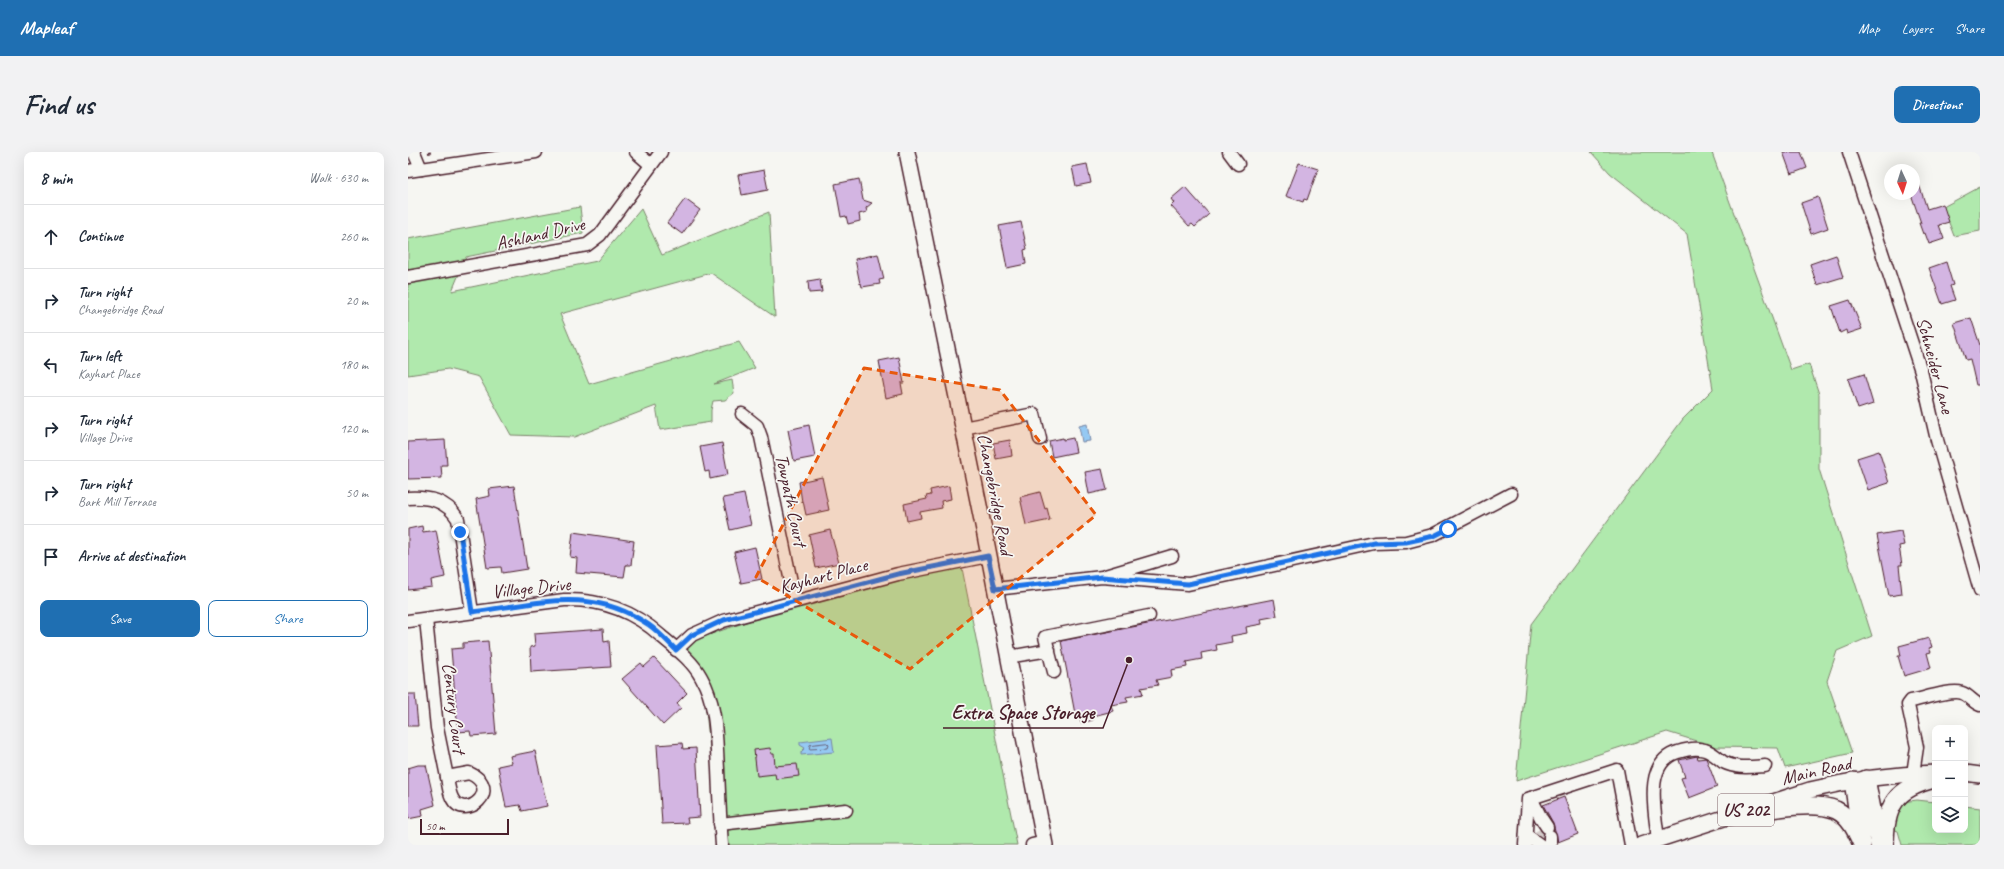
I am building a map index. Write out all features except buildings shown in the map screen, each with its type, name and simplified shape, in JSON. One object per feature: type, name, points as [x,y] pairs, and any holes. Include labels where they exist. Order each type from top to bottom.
[{"type":"highway","points":[[1860,780],[1862,845]]},
{"type":"highway","points":[[1860,780],[1879,845]]},
{"type":"highway","points":[[1886,845],[1887,817],[1897,797],[1905,790],[1915,785],[1932,780]]},
{"type":"highway","points":[[1729,816],[1807,806],[1828,807],[1837,810],[1846,817],[1855,829],[1862,845]]},
{"type":"main road","name":"Changebridge Road","points":[[907,152],[995,589],[1040,844]]},
{"type":"main road","name":"Main Road","points":[[1649,843],[1810,790],[1860,780],[1932,773]]},
{"type":"main road","points":[[1968,774],[1980,775]]},
{"type":"street","points":[[414,152],[421,169]]},
{"type":"street","points":[[408,171],[477,156],[536,152]]},
{"type":"street","points":[[637,152],[651,165]]},
{"type":"street","name":"Ashland Drive","points":[[408,277],[587,245],[600,236],[661,152]]},
{"type":"street","points":[[1229,152],[1238,164]]},
{"type":"street","name":"Schneider Lane","points":[[1849,152],[1921,371],[1937,440],[1980,590]]},
{"type":"street","name":"Towpath Court","points":[[742,414],[757,426],[761,437],[795,601]]},
{"type":"street","points":[[963,428],[1034,414],[1040,439]]},
{"type":"street","points":[[1102,577],[1188,584],[1374,543],[1406,542],[1434,536],[1478,510],[1511,494]]},
{"type":"street","points":[[408,498],[433,499],[441,502],[453,512],[458,519],[472,612]]},
{"type":"street","name":"Kayhart Place","points":[[676,650],[692,635],[724,620],[898,574],[988,556]]},
{"type":"street","points":[[995,589],[1102,577],[1172,556]]},
{"type":"street","name":"Village Drive","points":[[408,621],[564,600],[596,602],[627,612],[648,625],[691,663],[701,676],[710,699],[716,730],[722,845]]},
{"type":"street","points":[[1054,672],[1045,637],[1149,616]]},
{"type":"street","name":"Century Court","points":[[426,619],[437,728],[447,777]]},
{"type":"street","points":[[1008,657],[1048,650]]},
{"type":"street","points":[[1913,774],[1917,747],[1908,710],[1908,706],[1911,701],[1954,692],[1962,693],[1974,703],[1980,705]]},
{"type":"street","points":[[1649,843],[1654,789],[1658,768],[1663,760],[1672,754],[1690,748],[1706,750],[1724,762],[1739,768],[1765,766]]},
{"type":"street","points":[[1531,798],[1546,836],[1526,840],[1528,799],[1531,798],[1617,770],[1631,845]]},
{"type":"street","points":[[720,824],[846,810]]},
{"type":"highlighted area","points":[[864,368],[1000,390],[1096,515],[910,669],[756,577]]},
{"type":"green space","points":[[1591,152],[1716,152],[1712,153],[1791,370],[1809,364],[1819,394],[1819,469],[1872,636],[1837,651],[1827,681],[1852,753],[1785,768],[1778,748],[1716,747],[1667,732],[1516,781],[1531,624],[1683,419],[1713,389],[1687,234],[1610,173]]},
{"type":"green space","points":[[1980,187],[1980,231],[1954,236],[1943,207]]},
{"type":"green space","points":[[580,207],[583,233],[466,257],[452,291],[597,261],[641,209],[662,255],[769,212],[775,317],[711,273],[560,314],[589,384],[739,342],[755,368],[714,384],[732,380],[734,393],[725,400],[713,401],[711,422],[660,430],[656,406],[574,437],[511,435],[479,377],[448,369],[408,375],[408,239]]},
{"type":"green space","points":[[960,558],[1017,845],[720,845],[704,692],[679,645],[884,575]]},
{"type":"green space","points":[[1917,800],[1932,802],[1932,833],[1968,833],[1968,806],[1980,808],[1980,845],[1902,845],[1898,831],[1842,810]]},
{"type":"water","points":[[1087,424],[1090,441],[1082,442],[1079,426]]},
{"type":"water","points":[[832,738],[834,752],[801,755],[801,752],[805,748],[800,745],[800,742]]},
{"type":"tunnel","points":[[1541,829],[1545,839]]},
{"type":"place","name":"Extra Space Storage","points":[[1129,660]]},
{"type":"route","points":[[460,532],[472,612],[564,600],[596,602],[627,612],[655,630],[676,650],[692,635],[724,620],[898,574],[988,556],[995,589],[1102,577],[1188,584],[1374,543],[1406,542],[1434,536],[1448,529]]}]
